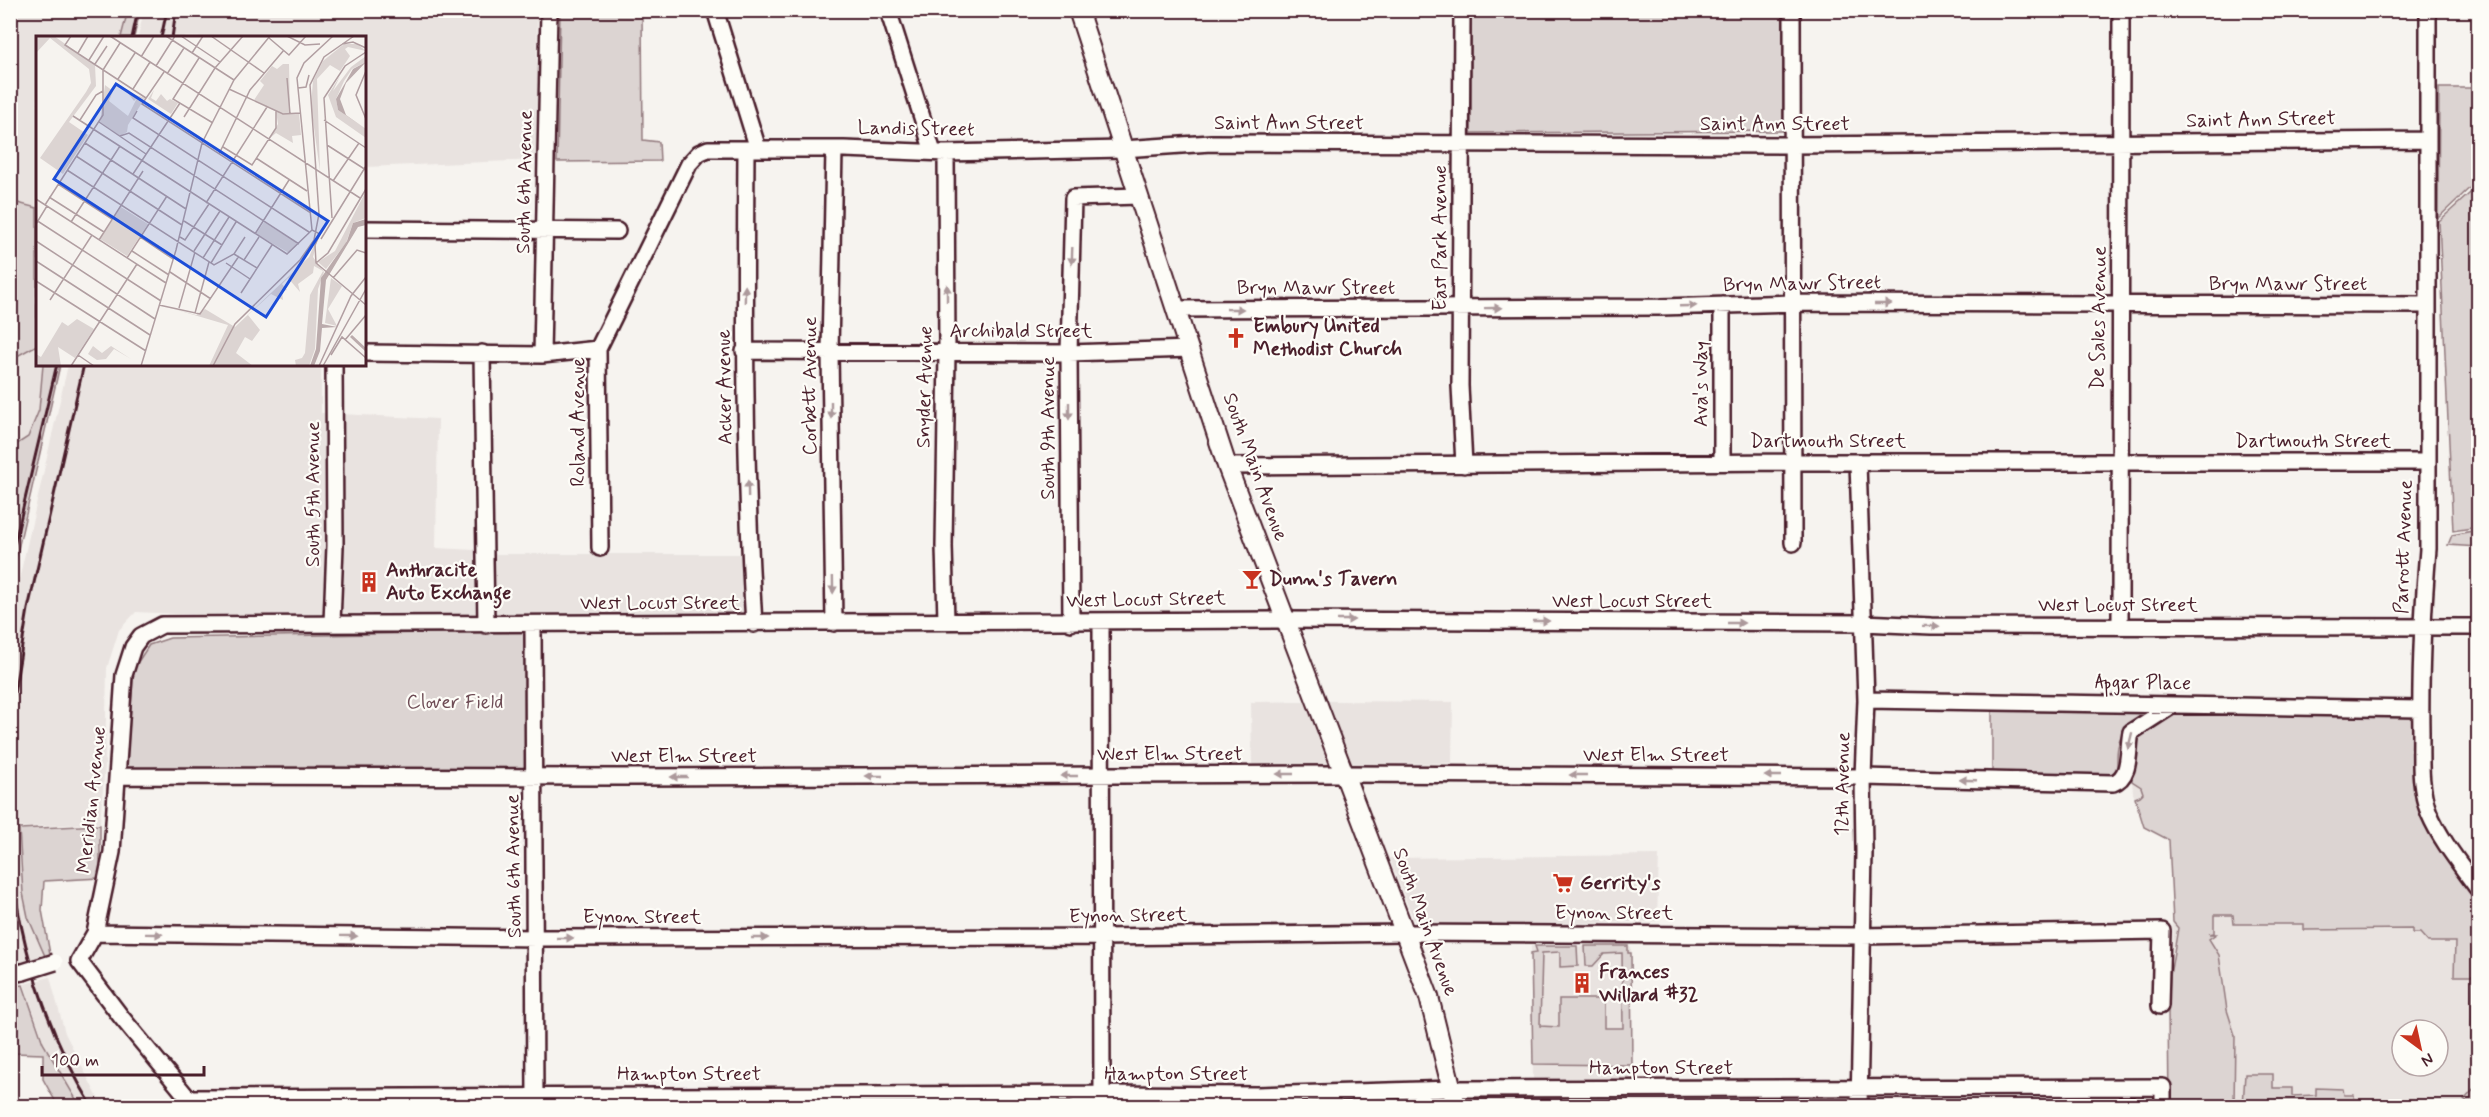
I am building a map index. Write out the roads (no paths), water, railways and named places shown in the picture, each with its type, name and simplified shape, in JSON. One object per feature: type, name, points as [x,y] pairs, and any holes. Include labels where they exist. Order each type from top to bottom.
[{"type":"main road","name":"South Main Avenue","points":[[1078,10],[1227,466],[1435,1014],[1454,1098]]},
{"type":"street","name":"South 6th Avenue","points":[[543,355],[549,10]]},
{"type":"street","name":"Acker Avenue","points":[[715,10],[752,149],[744,351],[749,544],[754,624]]},
{"type":"street","name":"Snyder Avenue","points":[[888,10],[940,152],[947,352],[944,546],[946,621]]},
{"type":"street","name":"East Park Avenue","points":[[1462,10],[1460,386],[1464,465]]},
{"type":"street","points":[[1792,10],[1793,543]]},
{"type":"street","name":"De Sales Avenue","points":[[2120,626],[2121,10]]},
{"type":"street","name":"Parrott Avenue","points":[[2428,10],[2428,549],[2421,627],[2420,709],[2423,791],[2429,811],[2443,839],[2478,889]]},
{"type":"street","name":"Saint Ann Street","points":[[1123,149],[1211,143],[1792,145],[2428,140]]},
{"type":"street","name":"Landis Street","points":[[708,149],[940,152],[1123,149]]},
{"type":"street","name":"Roland Avenue","points":[[600,548],[598,349],[689,164],[699,153],[708,149]]},
{"type":"street","name":"Corbett Avenue","points":[[834,150],[830,352],[834,623]]},
{"type":"street","name":"South 9th Avenue","points":[[1071,622],[1069,353],[1073,198],[1139,196]]},
{"type":"street","points":[[366,229],[617,231]]},
{"type":"street","name":"Bryn Mawr Street","points":[[1177,309],[1462,309],[1792,303],[2121,306],[2428,305]]},
{"type":"street","name":"Ava's Way","points":[[1722,305],[1722,462]]},
{"type":"street","points":[[366,353],[543,355],[598,349]]},
{"type":"street","name":"Archibald Street","points":[[744,351],[1069,353],[1190,349]]},
{"type":"street","points":[[482,353],[486,625]]},
{"type":"street","name":"South 5th Avenue","points":[[332,623],[335,546],[334,366]]},
{"type":"street","name":"Dartmouth Street","points":[[1227,466],[1722,462],[2428,462]]},
{"type":"street","name":"12th Avenue","points":[[1858,463],[1866,700],[1859,1107]]},
{"type":"street","name":"West Locust Street","points":[[141,636],[162,625],[332,623],[486,625],[1287,620],[1863,623],[1931,626],[2478,627]]},
{"type":"street","points":[[1101,622],[1102,1100]]},
{"type":"street","name":"South 6th Avenue","points":[[533,624],[535,1101]]},
{"type":"street","name":"Meridian Avenue","points":[[79,962],[95,933],[112,852],[124,675],[133,647],[141,636]]},
{"type":"street","name":"Apgar Place","points":[[1866,700],[2420,709]]},
{"type":"street","name":"West Elm Street","points":[[118,776],[1343,774],[1863,777],[2113,783],[2121,781],[2125,775],[2131,732],[2173,705]]},
{"type":"street","name":"Eynon Street","points":[[95,933],[536,938],[1101,938],[1406,933],[1861,936],[2162,931],[2160,1006]]},
{"type":"street","points":[[17,973],[56,962],[79,962],[191,1102]]},
{"type":"street","name":"Hampton Street","points":[[191,1102],[1259,1101],[1859,1088],[2163,1087],[2163,1107]]},
{"type":"railway","points":[[132,36],[138,10]]},
{"type":"railway","points":[[161,36],[167,10]]},
{"type":"railway","points":[[172,36],[176,10]]},
{"type":"railway","points":[[10,563],[57,366]]},
{"type":"railway","points":[[10,719],[28,609],[84,366]]},
{"type":"railway","points":[[10,857],[28,954],[48,1017],[61,1048],[92,1106]]},
{"type":"place","name":"Embury United Methodist Church","points":[[1236,338]]},
{"type":"place","name":"Dunn's Tavern","points":[[1252,579]]},
{"type":"place","name":"Anthracite Auto Exchange","points":[[369,582]]},
{"type":"place","name":"Gerrity's","points":[[1563,883]]},
{"type":"place","name":"Frances Willard #32","points":[[1582,983]]},
{"type":"park label","name":"Clover Field","points":[[455,702]]}]
